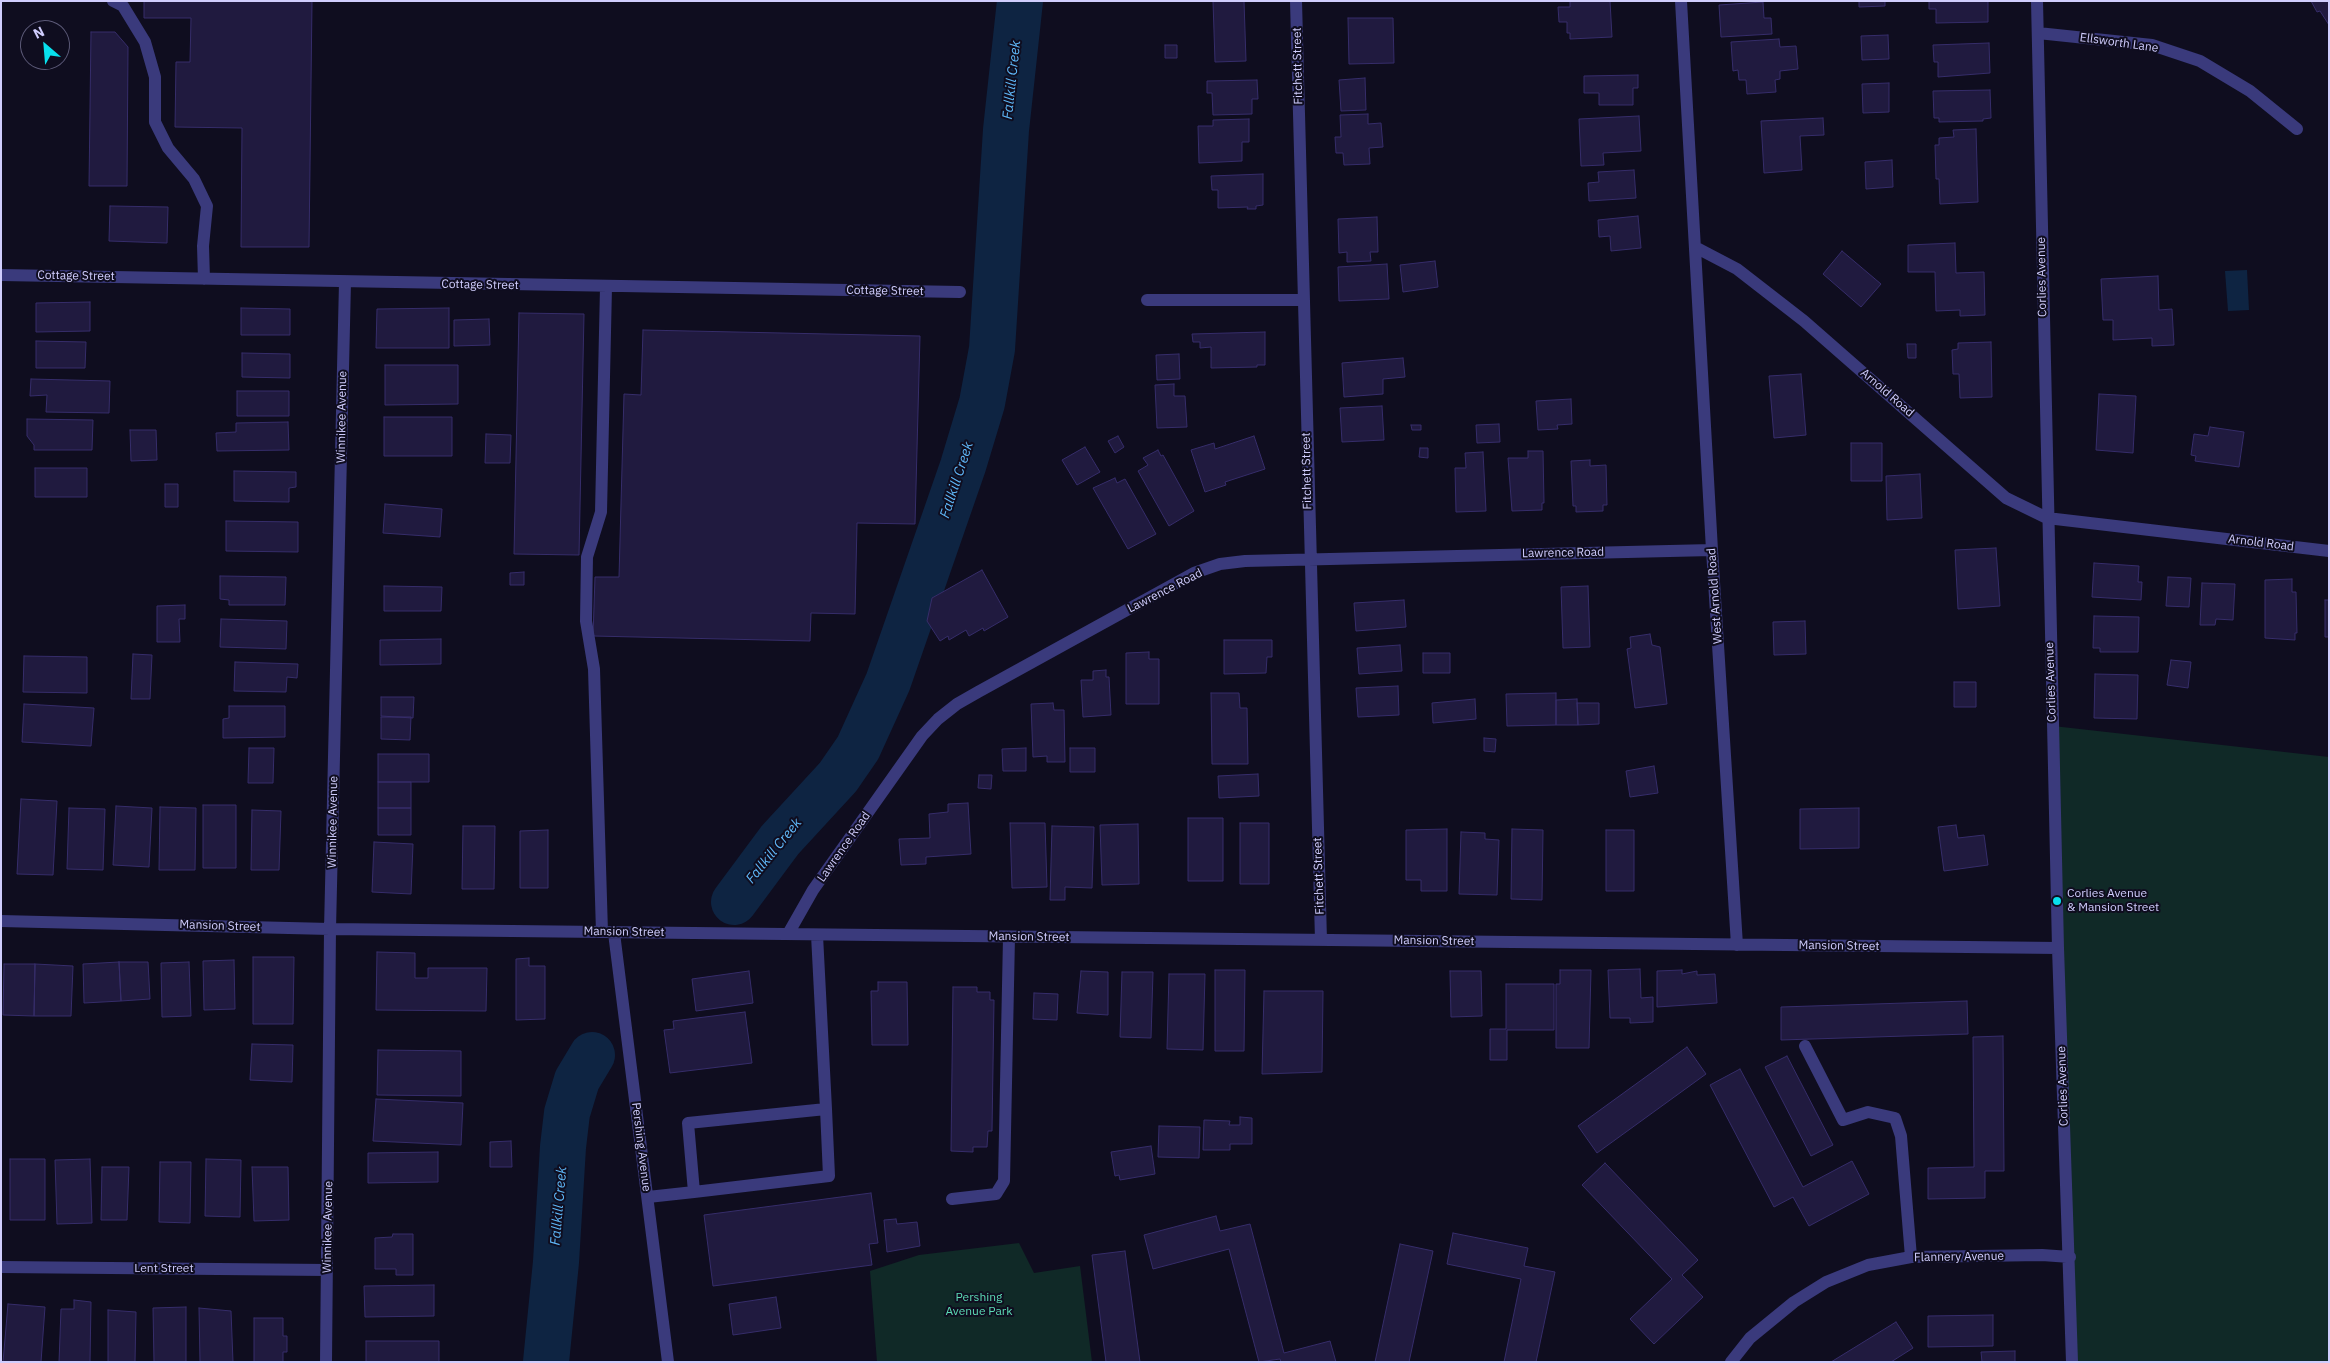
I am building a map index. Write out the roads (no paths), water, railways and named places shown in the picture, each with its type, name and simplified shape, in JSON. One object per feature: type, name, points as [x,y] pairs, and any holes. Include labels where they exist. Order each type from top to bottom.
[{"type":"street","points":[[113,1],[123,6],[145,42],[155,78],[155,122],[168,148],[194,179],[207,206],[203,246],[204,279]]},
{"type":"street","name":"Fitchett Street","points":[[1296,1],[1321,940]]},
{"type":"street","points":[[1681,1],[1695,247]]},
{"type":"street","name":"Corlies Avenue","points":[[2037,1],[2058,948],[2070,1257],[2072,1362]]},
{"type":"street","name":"Ellsworth Lane","points":[[2038,33],[2152,45],[2200,61],[2250,91],[2297,128]]},
{"type":"street","name":"Arnold Road","points":[[1695,247],[1737,269],[1804,321],[2006,498],[2047,518],[2329,551]]},
{"type":"street","name":"West Arnold Road","points":[[1695,247],[1737,945]]},
{"type":"street","name":"Cottage Street","points":[[1,275],[960,292]]},
{"type":"street","name":"Winnikee Avenue","points":[[326,1362],[330,929],[345,282]]},
{"type":"street","name":"Pershing Avenue","points":[[606,287],[601,512],[587,557],[586,621],[594,669],[608,932],[648,1197],[668,1362]]},
{"type":"street","points":[[1147,300],[1304,300]]},
{"type":"street","name":"Lawrence Road","points":[[788,934],[813,890],[922,736],[957,704],[1194,573],[1220,564],[1245,561],[1712,550]]},
{"type":"street","name":"Mansion Street","points":[[1,921],[330,929],[2058,948]]},
{"type":"street","points":[[648,1197],[829,1176],[816,935]]},
{"type":"street","points":[[952,1199],[996,1194],[1004,1181],[1009,937]]},
{"type":"street","points":[[1805,1046],[1843,1120],[1868,1112],[1895,1118],[1901,1136],[1911,1257]]},
{"type":"street","points":[[694,1192],[688,1123],[826,1109]]},
{"type":"street","name":"Flannery Avenue","points":[[1732,1362],[1750,1338],[1794,1302],[1826,1282],[1868,1265],[1911,1257],[2042,1255],[2070,1257]]},
{"type":"street","name":"Lent Street","points":[[1,1267],[327,1270]]},
{"type":"water","points":[[2247,270],[2249,310],[2228,311],[2225,271]]},
{"type":"waterway","name":"Fallkill Creek","points":[[734,902],[780,840],[838,777],[858,748],[888,682],[963,466],[982,403],[992,349],[1006,130],[1020,1]]},
{"type":"waterway","name":"Fallkill Creek","points":[[546,1362],[556,1262],[567,1113],[577,1080],[592,1055]]},
{"type":"place","name":"Corlies Avenue & Mansion Street","points":[[2057,901]]},
{"type":"park label","name":"Pershing Avenue Park","points":[[979,1305]]}]
